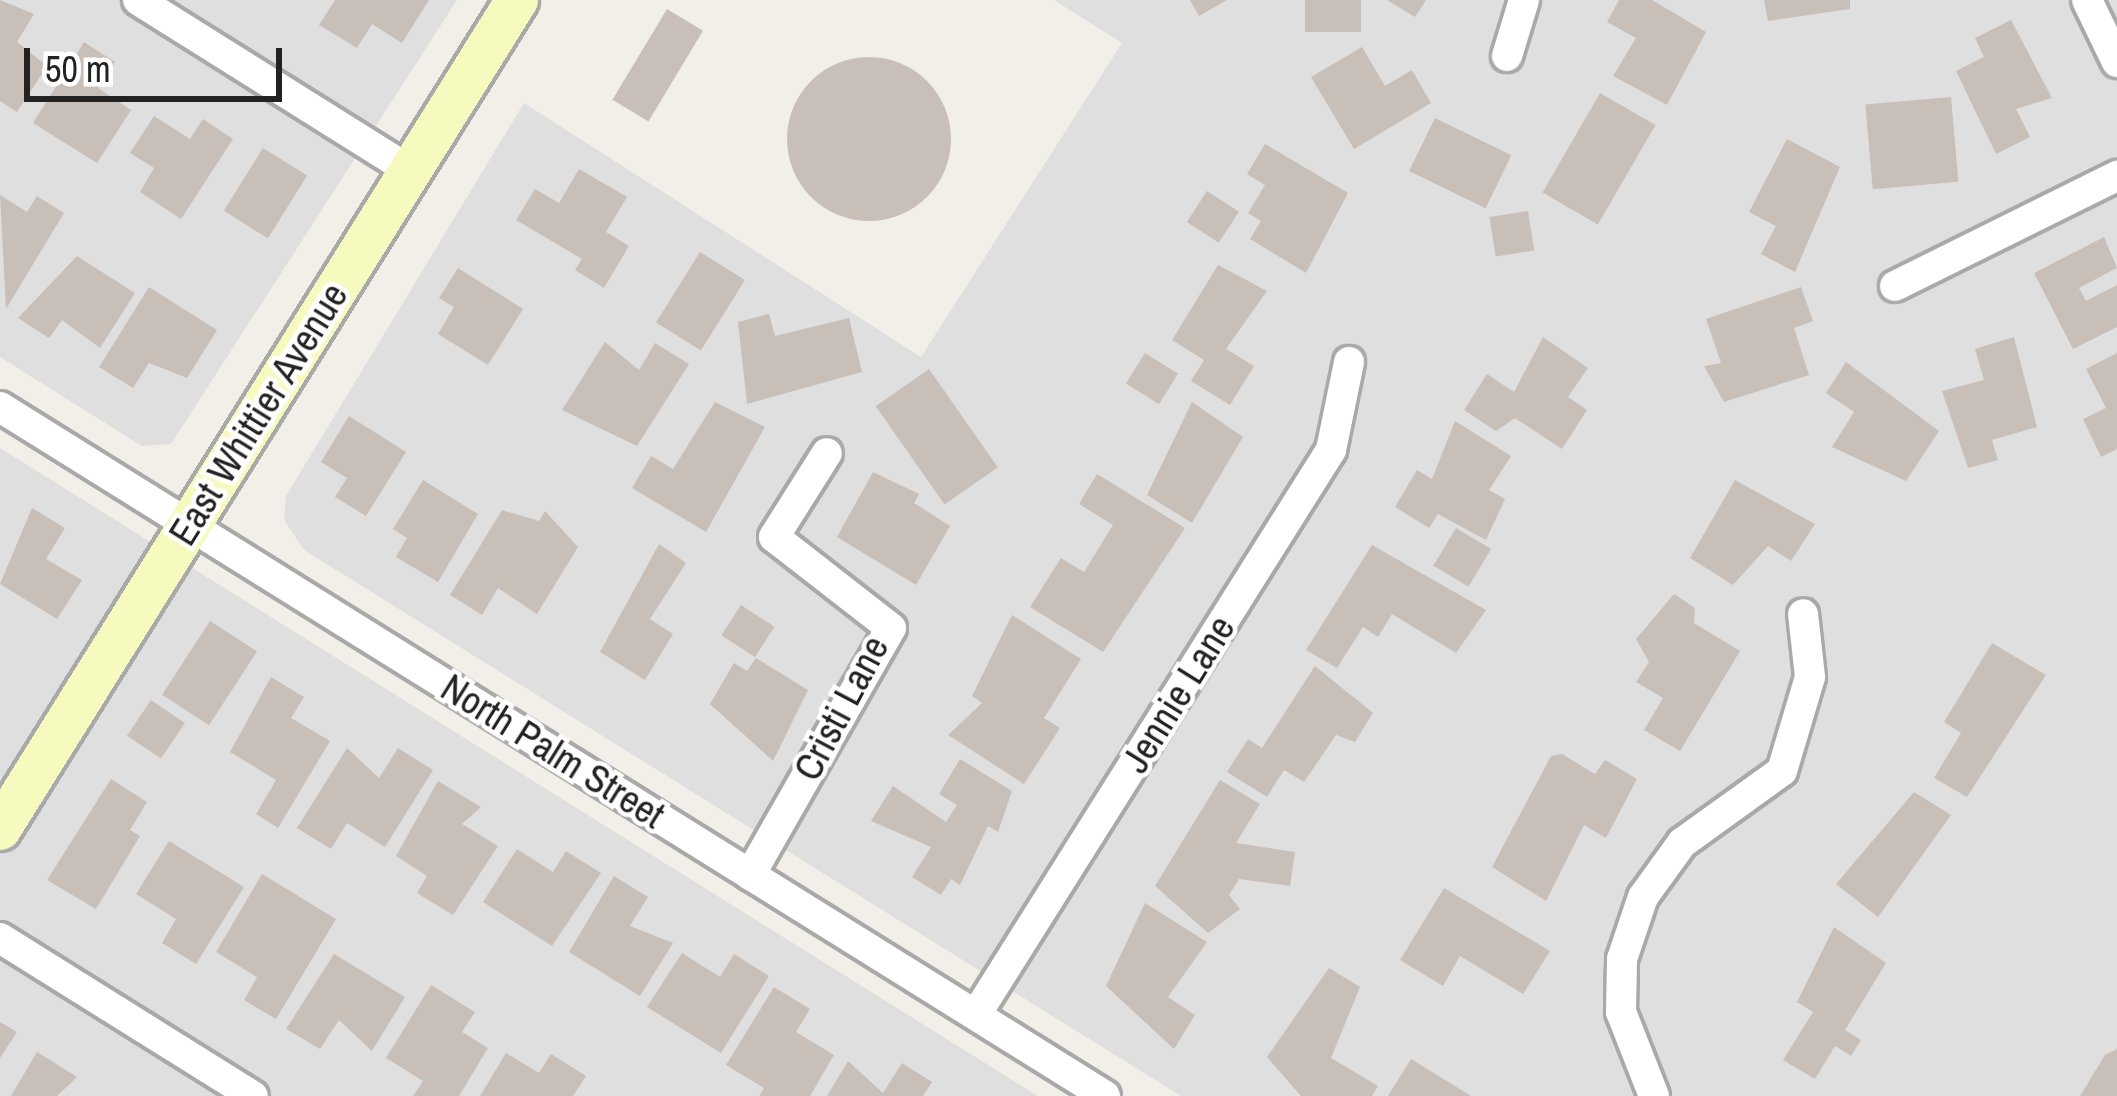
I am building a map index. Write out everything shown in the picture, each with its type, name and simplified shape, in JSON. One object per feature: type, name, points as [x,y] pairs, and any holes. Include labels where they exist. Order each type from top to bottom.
[{"type":"street","points":[[138,0],[412,171]]},
{"type":"street","name":"East Whittier Avenue","points":[[0,830],[518,0]]},
{"type":"street","points":[[1507,56],[1524,0]]},
{"type":"street","points":[[2087,0],[2117,62]]},
{"type":"street","points":[[1894,286],[2117,176]]},
{"type":"street","name":"Jennie Lane","points":[[977,1013],[1331,450],[1349,362]]},
{"type":"street","name":"North Palm Street","points":[[0,407],[1105,1096]]},
{"type":"street","name":"Cristi Lane","points":[[750,874],[891,628],[774,537],[827,453]]},
{"type":"street","points":[[1654,1096],[1621,1012],[1622,959],[1643,897],[1682,844],[1782,771],[1810,677],[1804,614]]},
{"type":"street","points":[[0,938],[253,1096]]},
{"type":"shaded area","points":[[0,0],[457,0],[171,444],[142,446],[0,357]]},
{"type":"shaded area","points":[[1054,0],[2117,0],[2117,1096],[1181,1096],[304,550],[284,520],[286,496],[524,103],[921,357],[1122,43]]},
{"type":"shaded area","points":[[0,448],[1038,1096],[0,1096]]},
{"type":"building","points":[[0,0],[34,14],[17,42],[47,66],[17,112],[0,101]]},
{"type":"building","points":[[335,0],[429,0],[402,43],[372,24],[357,48],[319,25]]},
{"type":"building","points":[[1190,0],[1227,0],[1199,16]]},
{"type":"building","points":[[1305,0],[1361,0],[1361,32],[1305,32]]},
{"type":"building","points":[[1387,0],[1426,0],[1415,17]]},
{"type":"building","points":[[1619,0],[1652,0],[1706,32],[1667,105],[1613,76],[1636,38],[1607,22]]},
{"type":"building","points":[[1764,0],[1850,0],[1850,9],[1768,21]]},
{"type":"building","points":[[667,9],[703,31],[648,121],[612,100]]},
{"type":"building","points":[[2011,20],[2052,98],[2016,109],[2030,137],[1996,154],[1956,71],[1984,57],[1975,38]]},
{"type":"building","points":[[84,42],[115,62],[98,88],[131,110],[97,163],[33,123]]},
{"type":"building","points":[[1362,47],[1385,86],[1412,70],[1431,103],[1354,149],[1311,77]]},
{"type":"building","points":[[869,57],[900,63],[927,81],[945,108],[951,139],[945,170],[927,197],[900,215],[869,221],[838,215],[811,197],[793,170],[787,139],[793,108],[811,81],[838,63]]},
{"type":"building","points":[[1600,93],[1655,125],[1598,225],[1542,193]]},
{"type":"building","points":[[1951,97],[1958,182],[1873,189],[1865,104]]},
{"type":"building","points":[[154,116],[190,139],[203,119],[233,139],[181,219],[140,192],[154,168],[130,153]]},
{"type":"building","points":[[1435,118],[1511,155],[1486,208],[1409,171]]},
{"type":"building","points":[[1787,139],[1840,167],[1795,272],[1761,254],[1776,226],[1749,212]]},
{"type":"building","points":[[1265,144],[1348,193],[1306,273],[1250,239],[1261,221],[1248,213],[1265,185],[1247,174]]},
{"type":"building","points":[[263,148],[307,176],[268,238],[224,211]]},
{"type":"building","points":[[579,169],[627,197],[606,232],[629,246],[604,288],[575,270],[582,259],[516,220],[535,189],[559,203]]},
{"type":"building","points":[[1207,191],[1239,212],[1219,243],[1187,222]]},
{"type":"building","points":[[0,195],[27,212],[37,196],[64,213],[6,309]]},
{"type":"building","points":[[1528,211],[1534,251],[1496,257],[1489,217]]},
{"type":"building","points":[[2104,237],[2117,268],[2079,288],[2086,301],[2117,285],[2117,327],[2073,349],[2034,273]]},
{"type":"building","points":[[700,252],[745,280],[701,350],[656,322]]},
{"type":"building","points":[[77,256],[135,293],[100,348],[62,320],[49,338],[18,318]]},
{"type":"building","points":[[1218,265],[1267,291],[1226,349],[1254,366],[1230,405],[1191,381],[1204,360],[1172,340]]},
{"type":"building","points":[[458,268],[523,309],[488,365],[438,334],[454,307],[439,298]]},
{"type":"building","points":[[149,287],[217,330],[187,378],[149,363],[133,388],[99,367]]},
{"type":"building","points":[[1801,287],[1813,321],[1794,328],[1809,375],[1724,402],[1704,366],[1721,363],[1706,319]]},
{"type":"building","points":[[769,314],[775,336],[849,318],[862,372],[747,404],[738,322]]},
{"type":"building","points":[[1543,337],[1588,368],[1568,397],[1587,410],[1562,449],[1515,418],[1496,431],[1464,410],[1487,374],[1514,392]]},
{"type":"building","points":[[2014,337],[2037,427],[1992,440],[1998,460],[1968,468],[1942,391],[1984,380],[1975,349]]},
{"type":"building","points":[[605,342],[639,370],[655,343],[689,364],[637,446],[562,410]]},
{"type":"building","points":[[1145,353],[1178,374],[1159,404],[1126,384]]},
{"type":"building","points":[[2117,353],[2117,449],[2101,457],[2083,419],[2106,408],[2086,369]]},
{"type":"building","points":[[1846,362],[1939,431],[1906,481],[1832,447],[1854,412],[1826,393]]},
{"type":"building","points":[[929,369],[998,467],[945,505],[876,406]]},
{"type":"building","points":[[715,402],[765,427],[706,532],[632,488],[651,456],[673,469]]},
{"type":"building","points":[[1192,402],[1243,437],[1192,523],[1147,495]]},
{"type":"building","points":[[349,416],[406,452],[366,516],[335,497],[347,478],[321,462]]},
{"type":"building","points":[[1455,421],[1511,456],[1489,490],[1505,499],[1486,540],[1438,514],[1429,528],[1395,507],[1417,470],[1432,479]]},
{"type":"building","points":[[873,472],[919,494],[914,503],[950,526],[916,585],[837,537]]},
{"type":"building","points":[[1097,474],[1185,528],[1103,652],[1030,607],[1061,558],[1084,572],[1113,525],[1079,504]]},
{"type":"building","points":[[423,480],[478,514],[438,582],[396,557],[407,538],[393,529]]},
{"type":"building","points":[[1735,480],[1815,524],[1791,561],[1768,546],[1733,585],[1690,558]]},
{"type":"building","points":[[32,508],[65,528],[46,559],[82,580],[57,619],[0,584]]},
{"type":"building","points":[[502,510],[539,521],[545,511],[578,547],[537,614],[498,588],[482,615],[450,595]]},
{"type":"building","points":[[1456,528],[1491,549],[1468,587],[1433,566]]},
{"type":"building","points":[[659,544],[686,563],[650,619],[673,634],[645,680],[600,652]]},
{"type":"building","points":[[1372,545],[1486,610],[1456,653],[1392,614],[1378,637],[1363,627],[1337,668],[1306,650]]},
{"type":"building","points":[[1674,594],[1695,608],[1694,623],[1740,651],[1680,751],[1644,730],[1663,698],[1636,682],[1649,662],[1636,639]]},
{"type":"building","points":[[741,605],[775,627],[755,657],[721,635]]},
{"type":"building","points":[[1012,615],[1081,659],[1044,718],[1060,728],[1024,784],[948,735],[982,703],[972,696]]},
{"type":"building","points":[[210,621],[257,651],[209,725],[162,695]]},
{"type":"building","points":[[1992,643],[2046,675],[1967,797],[1934,778],[1961,733],[1944,722]]},
{"type":"building","points":[[756,658],[808,690],[773,761],[710,704],[734,663],[747,671]]},
{"type":"building","points":[[1315,666],[1373,713],[1355,742],[1336,735],[1304,782],[1284,770],[1267,797],[1227,772],[1248,739],[1262,748]]},
{"type":"building","points":[[271,677],[304,697],[291,718],[330,741],[278,828],[256,814],[276,780],[230,752]]},
{"type":"building","points":[[151,700],[185,723],[161,759],[127,736]]},
{"type":"building","points":[[347,748],[379,778],[398,748],[433,770],[385,847],[347,823],[331,849],[297,828]]},
{"type":"building","points":[[1562,754],[1595,774],[1605,760],[1637,779],[1606,838],[1584,825],[1546,901],[1492,867],[1551,756]]},
{"type":"building","points":[[960,759],[1012,791],[998,832],[988,826],[960,885],[951,879],[941,895],[912,877],[931,847],[871,821],[893,786],[946,822],[957,805],[939,794]]},
{"type":"building","points":[[111,779],[147,802],[130,830],[140,836],[96,909],[47,880]]},
{"type":"building","points":[[1220,780],[1260,804],[1236,843],[1295,852],[1290,886],[1239,879],[1229,895],[1240,909],[1208,933],[1155,886]]},
{"type":"building","points":[[438,781],[481,807],[462,824],[498,846],[453,915],[417,893],[427,876],[396,856]]},
{"type":"building","points":[[1914,792],[1951,815],[1878,917],[1836,884]]},
{"type":"building","points":[[169,841],[244,887],[196,964],[162,943],[176,919],[136,894]]},
{"type":"building","points":[[517,849],[553,872],[566,851],[601,873],[552,946],[483,902]]},
{"type":"building","points":[[262,874],[336,919],[276,1019],[244,1000],[257,977],[216,952]]},
{"type":"building","points":[[614,876],[648,897],[630,926],[673,943],[640,996],[569,952]]},
{"type":"building","points":[[1444,888],[1550,951],[1523,994],[1460,956],[1443,986],[1400,960]]},
{"type":"building","points":[[1145,903],[1207,942],[1168,997],[1195,1015],[1174,1049],[1106,986]]},
{"type":"building","points":[[1834,927],[1886,963],[1845,1030],[1861,1040],[1851,1056],[1835,1046],[1815,1079],[1783,1060],[1813,1012],[1797,1002]]},
{"type":"building","points":[[682,953],[720,977],[734,954],[769,976],[721,1053],[647,1007]]},
{"type":"building","points":[[334,954],[405,997],[372,1051],[339,1020],[320,1049],[286,1029]]},
{"type":"building","points":[[1329,968],[1360,987],[1331,1058],[1378,1086],[1372,1096],[1301,1096],[1267,1057]]},
{"type":"building","points":[[431,985],[475,1012],[462,1032],[488,1048],[459,1096],[413,1096],[423,1081],[386,1058]]},
{"type":"building","points":[[774,987],[810,1009],[796,1032],[834,1055],[810,1096],[759,1096],[764,1088],[726,1065]]},
{"type":"building","points":[[0,1022],[17,1032],[0,1058]]},
{"type":"building","points":[[2117,1049],[2117,1096],[2080,1096],[2105,1055]]},
{"type":"building","points":[[37,1052],[77,1077],[57,1096],[11,1096]]},
{"type":"building","points":[[506,1053],[539,1073],[551,1054],[586,1076],[573,1096],[480,1096]]},
{"type":"building","points":[[1411,1059],[1471,1096],[1388,1096]]},
{"type":"building","points":[[848,1061],[883,1093],[902,1063],[932,1082],[923,1096],[827,1096]]}]
